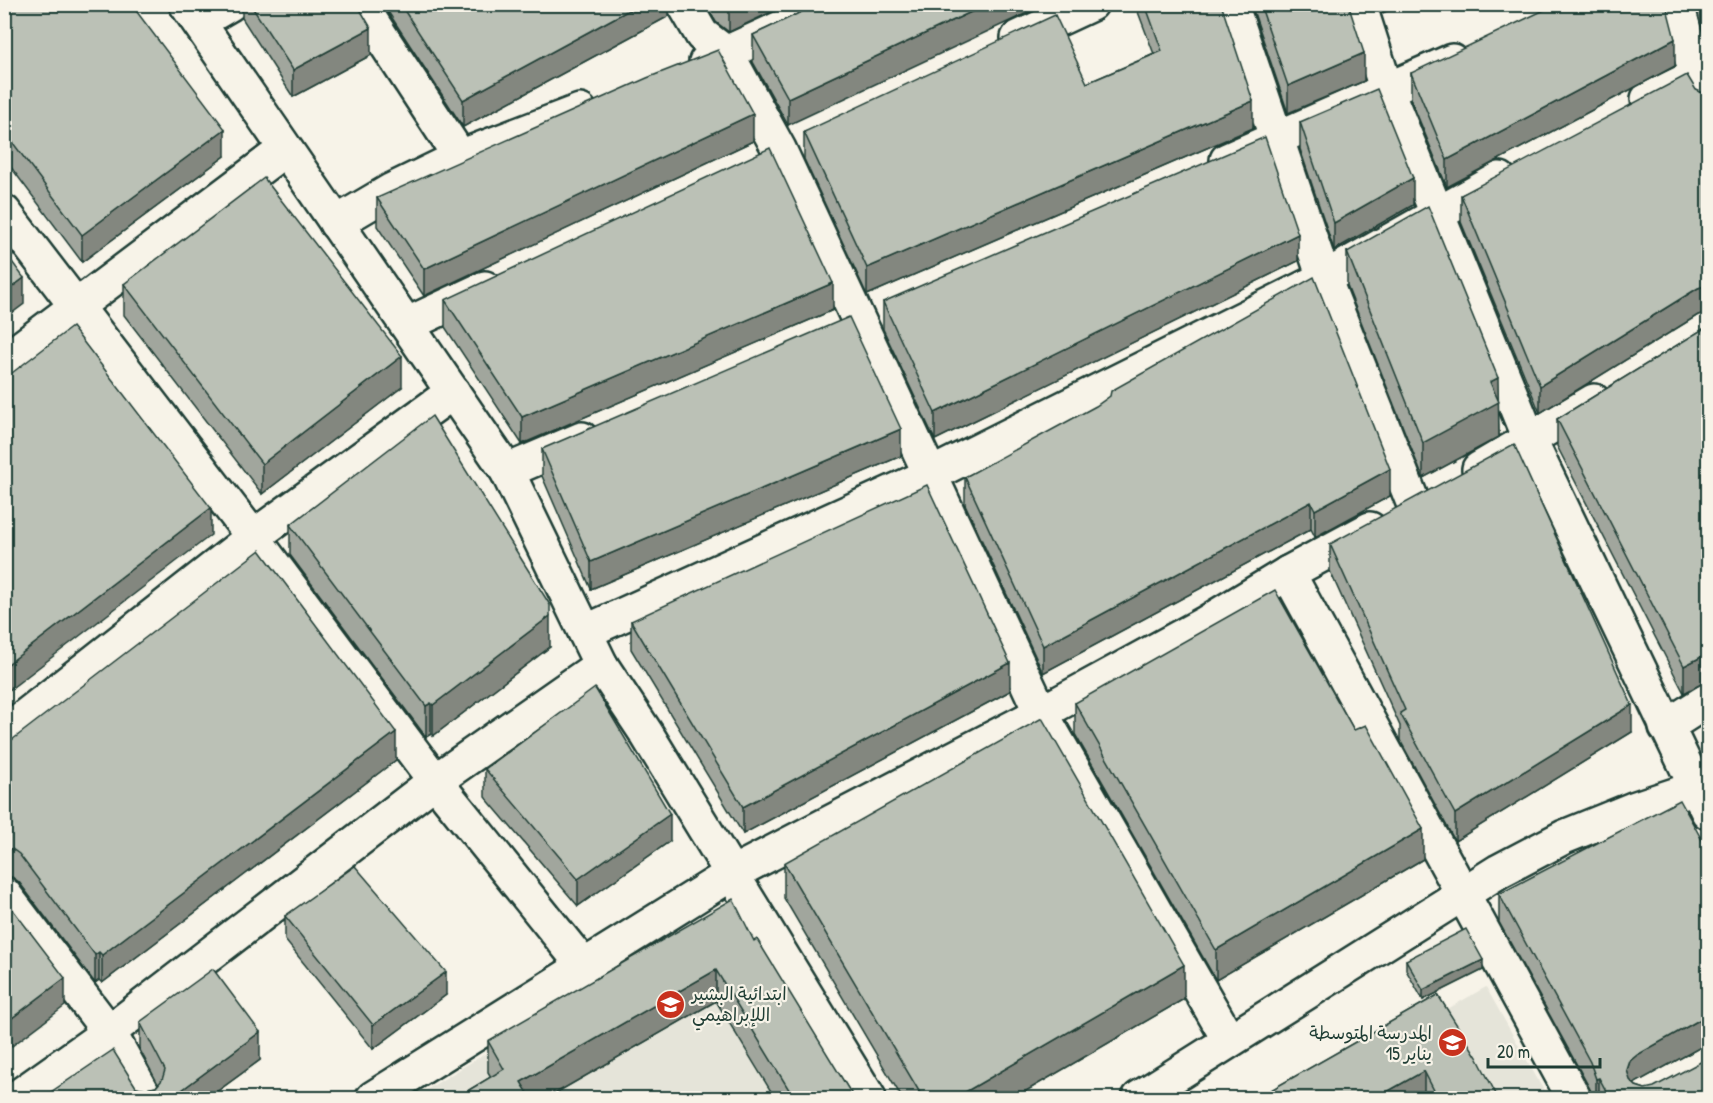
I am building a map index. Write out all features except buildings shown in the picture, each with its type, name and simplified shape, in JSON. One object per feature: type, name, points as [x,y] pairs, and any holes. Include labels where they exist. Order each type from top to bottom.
[{"type":"street","points":[[230,4],[193,13],[284,150],[408,324],[507,471],[601,665],[733,873],[869,1098]]},
{"type":"street","points":[[360,4],[460,157]]},
{"type":"street","points":[[684,4],[702,35],[727,54],[871,316],[930,475],[1041,713],[1229,1040]]},
{"type":"street","points":[[682,71],[727,54],[833,4]]},
{"type":"street","points":[[994,50],[1092,4]]},
{"type":"street","points":[[1231,4],[1324,278],[1414,505]]},
{"type":"street","points":[[1139,1098],[1461,893],[1564,837],[1633,809],[1704,795],[1666,726],[1530,441],[1387,92],[1359,4]]},
{"type":"street","points":[[1623,113],[1704,82],[1677,4]]},
{"type":"street","points":[[1199,172],[1387,92],[1480,48]]},
{"type":"street","points":[[336,223],[392,190],[460,157],[605,101]]},
{"type":"street","points":[[747,164],[811,134]]},
{"type":"street","points":[[4,361],[284,150]]},
{"type":"street","points":[[585,632],[930,475],[1324,278],[1529,163]]},
{"type":"street","points":[[4,212],[75,308],[253,537],[435,781],[583,964]]},
{"type":"street","points":[[408,324],[514,274]]},
{"type":"street","points":[[828,334],[871,316]]},
{"type":"street","points":[[373,1098],[583,964],[733,873],[1041,713],[1204,624],[1288,573],[1530,441],[1619,386]]},
{"type":"street","points":[[4,733],[253,537],[453,392]]},
{"type":"street","points":[[507,471],[614,425]]},
{"type":"street","points":[[1288,573],[1574,1098]]},
{"type":"street","points":[[16,1098],[109,1032],[435,781],[601,665]]},
{"type":"street","points":[[1666,726],[1708,700]]},
{"type":"street","points":[[4,894],[109,1032],[146,1098]]},
{"type":"shaded area","name":"ابتدائية البشير اللإبراهيمي","points":[[720,909],[834,1098],[413,1098]]},
{"type":"shaded area","name":"المدرسة المتوسطة 15 يناير","points":[[1486,987],[1548,1098],[1292,1098]]},
{"type":"place","name":"ابتدائية البشير اللإبراهيمي","points":[[671,1004]]},
{"type":"place","name":"المدرسة المتوسطة 15 يناير","points":[[1453,1043]]}]
